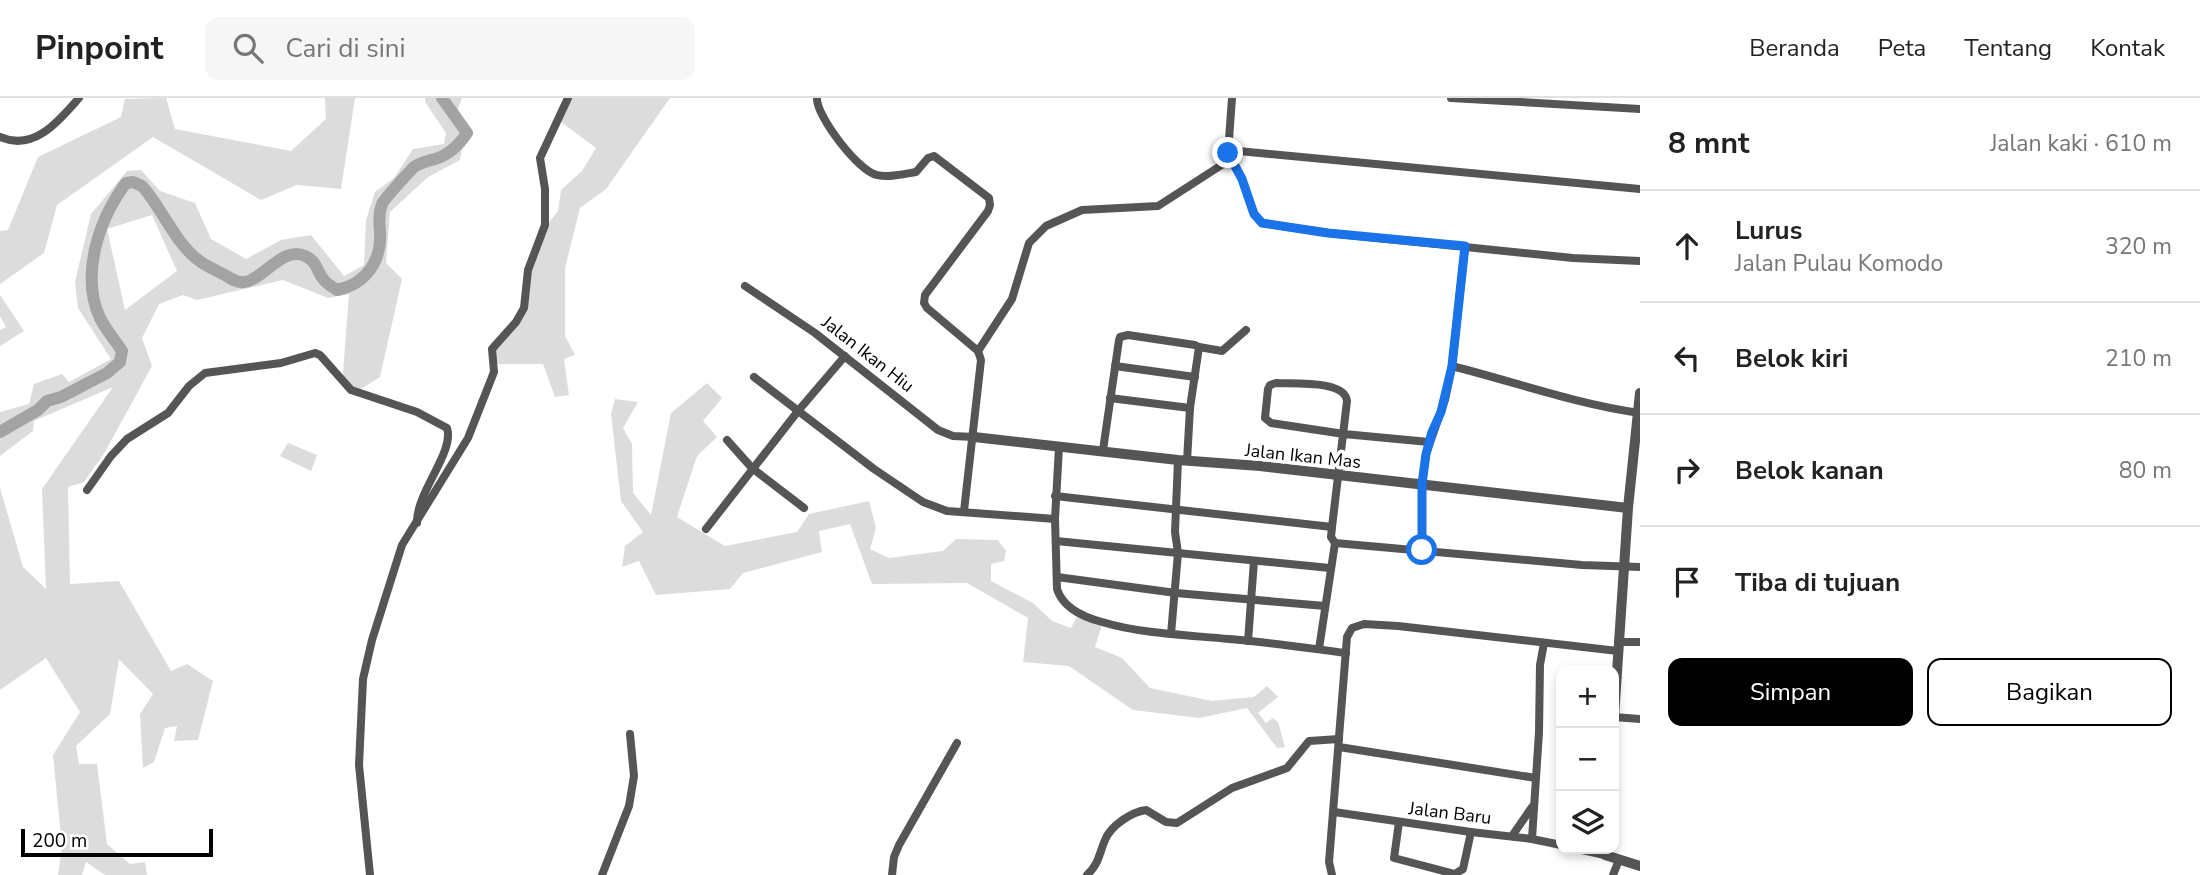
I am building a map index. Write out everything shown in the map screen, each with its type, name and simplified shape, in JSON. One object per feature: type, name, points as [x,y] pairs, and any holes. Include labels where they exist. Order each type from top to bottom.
[{"type":"street","points":[[0,137],[15,141],[37,137],[50,129],[79,98]]},
{"type":"street","points":[[370,875],[359,765],[363,679],[372,640],[402,545],[468,438],[494,372],[492,349],[516,322],[524,308],[528,270],[545,225],[545,189],[540,158],[568,98]]},
{"type":"street","points":[[817,98],[818,107],[831,130],[863,167],[875,175],[916,172],[928,158],[934,156],[989,198],[988,211],[925,295],[924,300],[927,308],[978,351],[981,363],[964,511]]},
{"type":"street","points":[[1233,98],[1229,155],[1242,179],[1254,214],[1262,223],[1328,233],[1573,258],[1640,261]]},
{"type":"street","points":[[1451,98],[1640,109]]},
{"type":"street","points":[[978,351],[1012,299],[1029,243],[1046,226],[1082,210],[1158,206],[1229,155],[1640,189]]},
{"type":"street","points":[[1422,550],[1422,484],[1429,442],[1441,412],[1452,366],[1465,246]]},
{"type":"street","name":"Jalan Ikan Hiu","points":[[745,286],[792,316],[938,430],[953,436],[974,437]]},
{"type":"street","points":[[1103,450],[1119,340],[1123,335],[1222,351],[1246,330]]},
{"type":"street","points":[[1171,634],[1178,553],[1176,510],[1199,347]]},
{"type":"street","points":[[87,490],[127,439],[168,413],[189,386],[205,373],[272,365],[315,354],[320,355],[352,390],[417,412],[447,428],[449,440],[446,450],[425,489],[416,513],[417,523]]},
{"type":"street","points":[[706,529],[752,468],[845,356]]},
{"type":"street","points":[[1115,366],[1195,377]]},
{"type":"street","points":[[1452,366],[1597,407],[1639,413]]},
{"type":"street","points":[[754,377],[874,469],[923,502],[947,511],[1055,519]]},
{"type":"street","points":[[1319,649],[1335,543],[1331,537],[1344,434],[1347,397],[1341,390],[1331,386],[1270,385],[1265,418],[1267,422],[1344,434],[1429,442]]},
{"type":"street","points":[[1617,665],[1628,508],[1635,492],[1640,393]]},
{"type":"street","points":[[1110,398],[1190,408]]},
{"type":"street","name":"Jalan Ikan Mas","points":[[974,437],[1628,508]]},
{"type":"street","points":[[446,450],[468,438]]},
{"type":"street","points":[[727,440],[752,468],[804,508]]},
{"type":"street","points":[[1059,447],[1055,519],[1057,589],[1063,602],[1084,615],[1115,625],[1171,634],[1248,640],[1346,653]]},
{"type":"street","points":[[1055,496],[1332,527]]},
{"type":"street","points":[[1056,541],[1330,568]]},
{"type":"street","points":[[1335,543],[1625,568],[1640,567]]},
{"type":"street","points":[[1248,640],[1254,561]]},
{"type":"street","points":[[1057,577],[1176,593],[1325,606]]},
{"type":"street","points":[[1332,875],[1329,862],[1346,653],[1352,628],[1364,624],[1544,643],[1618,646],[1640,642]]},
{"type":"street","points":[[1532,839],[1540,665],[1544,643]]},
{"type":"street","points":[[1619,717],[1640,719]]},
{"type":"street","points":[[602,875],[629,806],[634,776],[630,734]]},
{"type":"street","points":[[1087,875],[1096,865],[1108,834],[1133,814],[1146,810],[1166,822],[1177,823],[1232,788],[1287,768],[1308,741],[1339,743],[1536,778]]},
{"type":"street","points":[[892,875],[894,857],[899,845],[957,743]]},
{"type":"street","points":[[1512,836],[1533,804]]},
{"type":"street","name":"Jalan Baru","points":[[1334,812],[1556,844]]},
{"type":"street","points":[[1399,822],[1394,858],[1455,874],[1463,869],[1471,832]]},
{"type":"street","points":[[1608,854],[1640,866]]},
{"type":"street","points":[[1613,875],[1619,860]]},
{"type":"shaded area","points":[[166,98],[175,129],[291,151],[326,119],[325,98],[355,98],[341,189],[297,185],[261,200],[153,137],[57,205],[44,253],[0,284],[0,231],[8,230],[38,157],[121,117],[125,99]]},
{"type":"shaded area","points":[[425,98],[462,98],[458,109],[466,126],[460,160],[428,177],[390,212],[386,263],[402,279],[380,377],[354,393],[342,386],[349,294],[328,298],[283,280],[197,300],[183,295],[159,304],[142,338],[152,366],[105,452],[84,482],[68,487],[70,584],[119,581],[171,671],[187,664],[213,681],[198,740],[174,741],[177,726],[165,728],[154,762],[143,768],[140,714],[153,694],[119,659],[110,714],[76,746],[79,764],[97,764],[107,844],[130,864],[145,862],[147,875],[105,875],[86,862],[82,875],[58,875],[62,847],[53,755],[80,712],[46,658],[0,690],[0,488],[23,567],[46,589],[42,489],[113,387],[34,421],[33,431],[0,456],[0,412],[29,404],[34,384],[62,374],[69,382],[111,359],[78,308],[75,282],[91,214],[127,171],[141,170],[160,191],[195,203],[211,239],[246,259],[281,240],[311,235],[344,276],[364,265],[366,220],[375,192],[394,178],[413,149],[444,144],[446,133]],"holes":[[[152,215],[177,271],[125,310],[107,229]]]},
{"type":"shaded area","points":[[571,98],[670,98],[606,189],[580,208],[565,268],[565,336],[575,355],[564,359],[569,395],[555,397],[543,364],[498,364],[493,353],[515,325],[547,225],[558,211],[561,190],[582,171],[596,148],[561,122]]},
{"type":"shaded area","points":[[0,295],[24,331],[0,346],[0,330],[6,327],[0,316]]},
{"type":"shaded area","points":[[707,383],[722,398],[703,421],[717,437],[697,456],[677,517],[725,546],[797,532],[809,514],[869,501],[876,528],[870,549],[889,558],[943,551],[956,539],[998,540],[1006,551],[1004,561],[991,564],[991,581],[1033,603],[1052,621],[1071,628],[1078,614],[1102,625],[1095,647],[1122,658],[1150,688],[1212,701],[1254,697],[1267,686],[1278,697],[1258,713],[1266,723],[1273,718],[1278,722],[1285,747],[1277,748],[1247,708],[1199,718],[1133,710],[1069,666],[1023,662],[1028,618],[967,583],[872,584],[850,524],[819,531],[822,552],[743,573],[730,589],[656,595],[639,561],[622,567],[625,546],[643,532],[621,501],[611,414],[615,399],[638,402],[623,428],[632,444],[633,493],[651,515],[671,413]]},
{"type":"shaded area","points":[[288,443],[317,455],[311,471],[280,456]]},
{"type":"waterway","points":[[0,432],[38,410],[47,401],[61,397],[107,373],[120,362],[122,351],[102,322],[94,301],[92,266],[101,230],[116,197],[126,183],[133,182],[142,186],[189,252],[203,264],[232,279],[241,282],[251,280],[281,259],[297,254],[312,261],[324,280],[337,290],[364,277],[375,261],[380,242],[380,210],[388,196],[414,167],[449,152],[467,133],[442,98]]},
{"type":"route","points":[[1228,153],[1242,179],[1259,222],[1328,233],[1465,246],[1452,366],[1445,400],[1426,454],[1422,484],[1422,550]]}]
